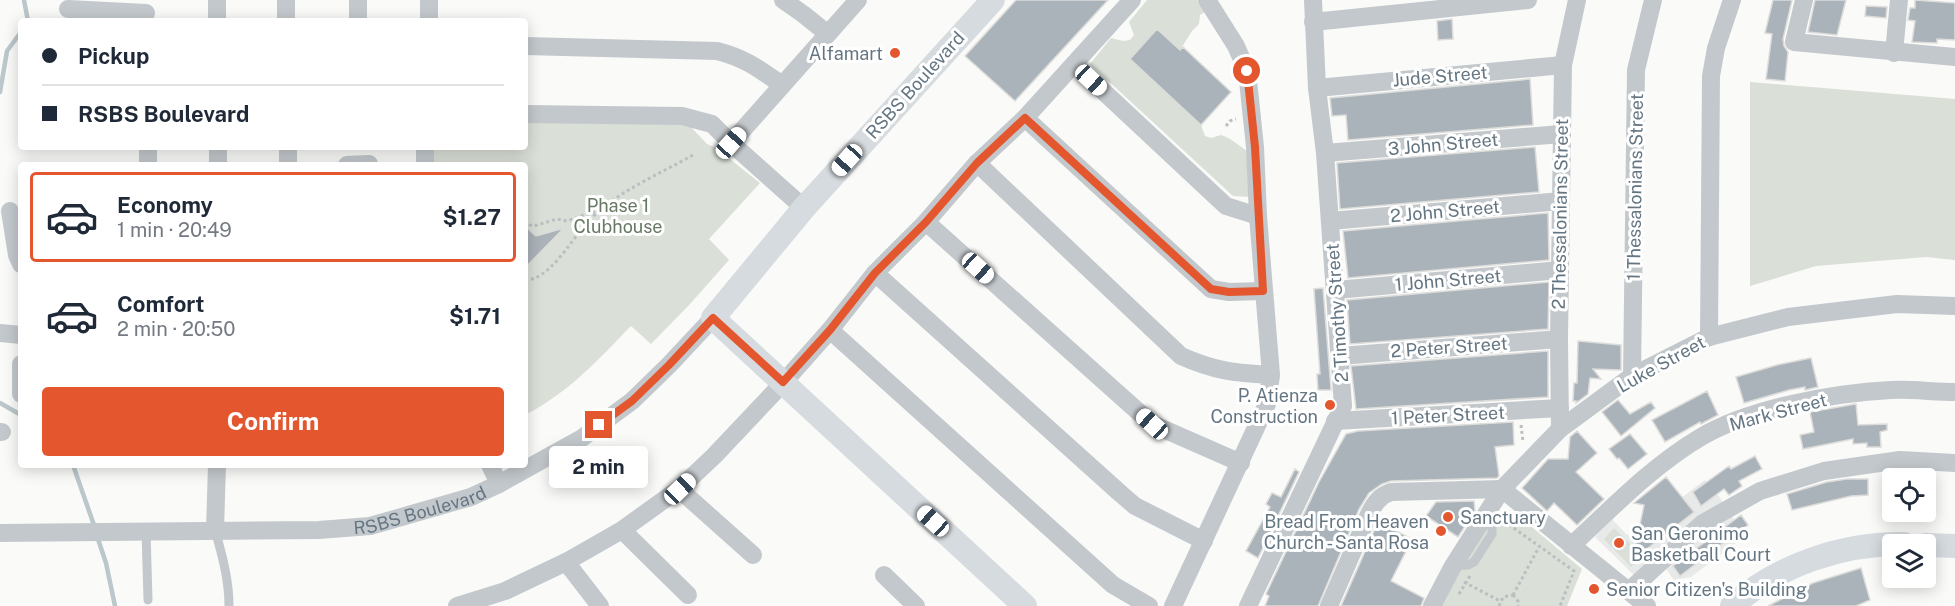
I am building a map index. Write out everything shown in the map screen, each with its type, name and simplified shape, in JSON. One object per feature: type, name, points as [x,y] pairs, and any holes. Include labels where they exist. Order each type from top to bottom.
[{"type":"street","points":[[217,0],[217,18]]},
{"type":"street","points":[[286,0],[286,18]]},
{"type":"street","points":[[358,0],[358,18]]},
{"type":"street","points":[[429,0],[429,18]]},
{"type":"street","points":[[783,0],[828,34]]},
{"type":"street","points":[[731,143],[858,0]]},
{"type":"street","name":"RSBS Boulevard","points":[[528,468],[582,438],[632,401],[669,365],[713,318],[804,208],[993,0]]},
{"type":"street","points":[[457,606],[509,598],[622,530],[680,489],[783,382],[830,330],[875,273],[926,222],[977,163],[1025,118],[1131,0]]},
{"type":"street","points":[[1173,606],[1267,404],[1271,375],[1263,291],[1255,147],[1247,71],[1236,46],[1207,0]]},
{"type":"street","name":"2 Timothy Street","points":[[1248,606],[1343,406],[1325,153],[1317,88],[1313,0]]},
{"type":"street","points":[[1313,22],[1528,0]]},
{"type":"street","name":"2 Thessalonians Street","points":[[1560,429],[1558,339],[1563,65],[1577,0]]},
{"type":"street","name":"1 Thessalonians Street","points":[[1632,376],[1636,70],[1653,0]]},
{"type":"street","points":[[1709,337],[1711,76],[1716,48],[1732,0]]},
{"type":"street","points":[[1804,0],[1794,42],[1955,57]]},
{"type":"street","points":[[1894,53],[1899,0]]},
{"type":"street","points":[[67,10],[114,16],[146,11]]},
{"type":"street","points":[[528,46],[717,51],[737,56],[782,85]]},
{"type":"street","points":[[1074,64],[1226,206],[1258,216]]},
{"type":"street","name":"Jude Street","points":[[1317,88],[1563,65]]},
{"type":"street","points":[[528,114],[682,116],[712,124],[804,208]]},
{"type":"street","points":[[1025,118],[1211,289],[1229,292],[1263,291]]},
{"type":"street","name":"3 John Street","points":[[1325,153],[1562,134]]},
{"type":"street","points":[[977,163],[1181,356],[1204,366],[1230,372],[1271,375]]},
{"type":"street","name":"2 John Street","points":[[1330,220],[1561,201]]},
{"type":"street","points":[[11,211],[18,257]]},
{"type":"street","points":[[926,222],[1152,424],[1241,463]]},
{"type":"street","name":"1 John Street","points":[[1336,290],[1560,270]]},
{"type":"street","points":[[875,273],[1135,506],[1204,541]]},
{"type":"street","name":"Luke Street","points":[[1432,606],[1453,566],[1502,489],[1560,429],[1632,376],[1709,337],[1788,317],[1897,304],[1955,306]]},
{"type":"street","points":[[713,318],[1019,604]]},
{"type":"street","points":[[830,330],[1113,585],[1149,606]]},
{"type":"street","points":[[0,333],[18,335]]},
{"type":"street","name":"2 Peter Street","points":[[1340,356],[1558,339]]},
{"type":"street","name":"Mark Street","points":[[1571,546],[1644,478],[1701,437],[1743,418],[1797,404],[1849,395],[1891,390],[1955,392]]},
{"type":"street","name":"1 Peter Street","points":[[1335,421],[1560,408]]},
{"type":"street","points":[[1629,591],[1703,523],[1760,491],[1824,471],[1900,460],[1955,463]]},
{"type":"street","points":[[215,530],[217,468]]},
{"type":"street","points":[[491,468],[499,484]]},
{"type":"street","name":"RSBS Boulevard","points":[[0,533],[319,530],[370,526],[471,497],[528,468]]},
{"type":"street","points":[[680,489],[753,555]]},
{"type":"street","points":[[1329,606],[1369,514],[1383,494],[1502,489],[1647,606]]},
{"type":"street","points":[[622,530],[688,595]]},
{"type":"street","points":[[1732,606],[1784,571],[1823,554],[1882,544]]},
{"type":"street","points":[[1936,545],[1955,546]]},
{"type":"street","points":[[566,562],[600,606]]},
{"type":"street","points":[[884,575],[916,606]]},
{"type":"lane","points":[[215,530],[225,566],[229,606]]},
{"type":"lane","points":[[146,531],[148,600]]},
{"type":"path","points":[[528,279],[544,273],[586,223],[601,209],[693,155]]},
{"type":"path","points":[[528,223],[534,226],[557,219],[567,221],[601,209]]},
{"type":"path","points":[[1520,411],[1525,466]]},
{"type":"path","points":[[1504,521],[1574,571],[1560,606]]},
{"type":"path","points":[[1512,596],[1540,546]]},
{"type":"path","points":[[1466,583],[1500,601]]},
{"type":"path","points":[[1499,606],[1505,596],[1512,596],[1518,601],[1518,606]]},
{"type":"shaded area","points":[[1705,480],[1718,495],[1745,536],[1691,577],[1674,580],[1662,563],[1635,576],[1595,537],[1612,519],[1626,534],[1631,536]]},
{"type":"green space","points":[[1147,0],[1197,0],[1205,12],[1200,15],[1199,24],[1180,50],[1157,29],[1130,59],[1201,125],[1205,136],[1211,138],[1225,136],[1250,153],[1249,197],[1233,196],[1090,64],[1111,38],[1130,40],[1134,35],[1129,22]]},
{"type":"green space","points":[[1750,82],[1955,99],[1955,260],[1926,257],[1816,266],[1750,286]]},
{"type":"green space","name":"Phase 1 Clubhouse","points":[[528,118],[664,122],[691,127],[707,144],[716,148],[760,183],[709,239],[729,260],[651,344],[631,326],[569,386],[528,413],[528,162],[431,162],[432,150],[528,150]]},
{"type":"green space","points":[[1505,509],[1515,513],[1582,569],[1567,606],[1441,606],[1489,524]]},
{"type":"green space","name":"San Geronimo Basketball Court","points":[[1614,528],[1642,556],[1631,567],[1604,539]]},
{"type":"building","points":[[1016,0],[1108,0],[1015,101],[965,56]]},
{"type":"building","points":[[1773,0],[1792,0],[1783,39],[1788,52],[1785,81],[1766,79],[1772,34],[1765,33]]},
{"type":"building","points":[[1815,0],[1846,0],[1837,35],[1808,32]]},
{"type":"building","points":[[1915,0],[1955,3],[1955,40],[1937,39],[1937,43],[1912,42],[1915,21],[1908,20],[1910,8],[1915,8]]},
{"type":"building","points":[[1866,6],[1887,7],[1886,18],[1865,16]]},
{"type":"building","points":[[1452,19],[1453,39],[1438,40],[1437,21]]},
{"type":"building","points":[[1157,29],[1180,50],[1183,47],[1231,92],[1201,125],[1130,59]]},
{"type":"building","points":[[1530,79],[1533,125],[1348,140],[1346,115],[1332,116],[1330,98]]},
{"type":"building","points":[[1535,147],[1539,192],[1340,209],[1337,163]]},
{"type":"building","points":[[1548,213],[1549,260],[1348,278],[1343,231]]},
{"type":"building","points":[[564,228],[528,265],[528,229],[536,236]]},
{"type":"building","points":[[1549,282],[1548,329],[1350,344],[1347,300]]},
{"type":"building","points":[[1323,288],[1331,390],[1318,390],[1317,374],[1320,374],[1314,289]]},
{"type":"building","points":[[1578,341],[1621,345],[1621,370],[1593,369],[1601,379],[1590,378],[1588,394],[1576,403],[1573,401],[1574,383],[1577,383]]},
{"type":"building","points":[[1548,351],[1548,397],[1356,409],[1351,366]]},
{"type":"building","points":[[1811,358],[1818,387],[1789,390],[1744,403],[1736,377]]},
{"type":"building","points":[[1707,391],[1718,415],[1701,424],[1700,422],[1665,442],[1652,420]]},
{"type":"building","points":[[1618,400],[1630,414],[1651,402],[1655,408],[1621,436],[1602,412]]},
{"type":"building","points":[[1856,404],[1858,425],[1887,424],[1887,430],[1880,432],[1881,447],[1867,447],[1867,443],[1853,444],[1853,439],[1803,449],[1800,435],[1814,432],[1810,412]]},
{"type":"building","points":[[1513,422],[1514,445],[1495,447],[1499,476],[1497,478],[1391,481],[1382,484],[1369,493],[1359,509],[1318,606],[1265,606],[1269,596],[1266,594],[1319,482],[1346,434],[1358,431]]},
{"type":"building","points":[[1577,431],[1597,453],[1576,472],[1604,499],[1577,525],[1554,503],[1547,511],[1522,488],[1548,459],[1568,459],[1570,437]]},
{"type":"building","points":[[1630,434],[1647,454],[1628,469],[1609,449]]},
{"type":"building","points":[[1755,456],[1762,469],[1739,481],[1742,486],[1729,495],[1724,489],[1701,506],[1693,492],[1729,466],[1731,469]]},
{"type":"building","points":[[1295,469],[1299,472],[1258,558],[1246,551],[1270,507],[1266,504],[1272,493],[1281,497]]},
{"type":"building","points":[[1666,477],[1694,512],[1643,552],[1636,544],[1644,505],[1634,503]]},
{"type":"building","points":[[1868,479],[1868,495],[1851,496],[1792,510],[1787,494],[1827,482]]},
{"type":"building","name":"Sanctuary","points":[[1474,501],[1475,511],[1458,537],[1426,516],[1436,502]]},
{"type":"building","points":[[1741,515],[1748,525],[1715,549],[1718,553],[1704,563],[1701,560],[1680,576],[1673,566]]},
{"type":"building","points":[[1378,522],[1412,539],[1391,581],[1424,598],[1421,606],[1341,606]]},
{"type":"building","points":[[1861,568],[1870,600],[1856,606],[1768,606],[1813,583]]},
{"type":"waterway","points":[[24,0],[27,18]]},
{"type":"waterway","points":[[0,92],[7,51],[18,36]]},
{"type":"waterway","points":[[0,403],[18,413]]},
{"type":"waterway","points":[[74,468],[95,528]]},
{"type":"waterway","points":[[97,536],[106,563],[115,606]]},
{"type":"place","name":"Alfamart","points":[[895,53]]},
{"type":"place","name":"P. Atienza Construction","points":[[1330,405]]},
{"type":"place","name":"Sanctuary","points":[[1448,517]]},
{"type":"place","name":"Bread From Heaven Church - Santa Rosa","points":[[1441,531]]},
{"type":"place","name":"San Geronimo Basketball Court","points":[[1619,543]]},
{"type":"place","name":"Senior Citizen's Building","points":[[1594,589]]},
{"type":"route","points":[[599,425],[632,401],[713,318],[783,382],[830,330],[875,273],[926,222],[977,163],[1025,118],[1211,289],[1229,292],[1263,291],[1255,147],[1247,71]]}]
